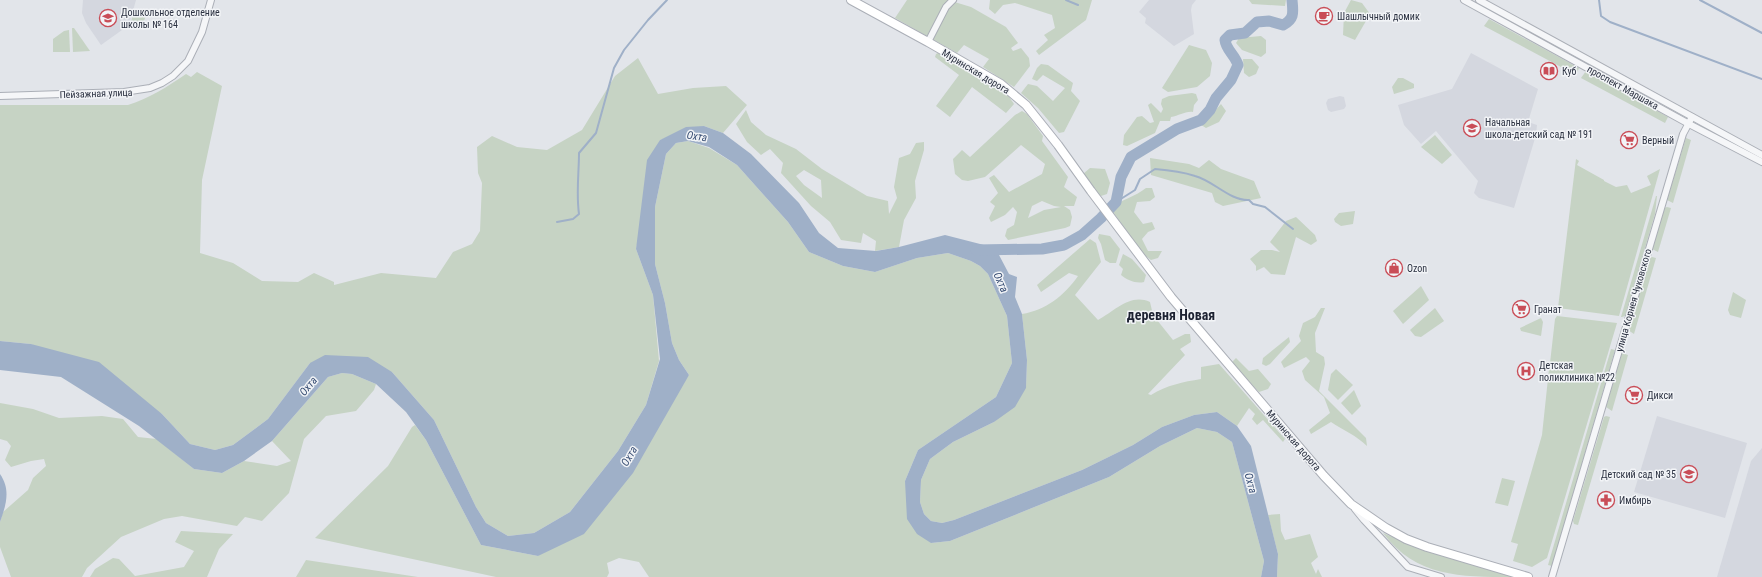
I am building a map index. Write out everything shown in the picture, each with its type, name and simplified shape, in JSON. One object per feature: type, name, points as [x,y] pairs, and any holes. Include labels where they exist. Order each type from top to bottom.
[{"type":"street","name":"Пейзажная улица","points":[[0,96],[124,92],[150,88],[162,83],[173,76],[188,61],[202,32],[211,0]]},
{"type":"street","name":"Муринская дорога","points":[[851,0],[1001,84],[1026,105],[1058,145],[1171,297],[1329,481],[1351,504],[1406,539],[1427,547],[1528,577]]},
{"type":"street","points":[[928,42],[946,7],[953,0]]},
{"type":"street","name":"проспект Маршака","points":[[1464,0],[1689,124],[1762,162]]},
{"type":"street","name":"проспект Маршака","points":[[1479,0],[1762,155]]},
{"type":"street","name":"улица Корнея Чуковского","points":[[1552,577],[1682,134],[1692,117]]},
{"type":"street","points":[[1351,504],[1404,563],[1413,569],[1441,577]]},
{"type":"shaded area","name":"Дошкольное отделение школы № 164","points":[[83,0],[136,0],[129,25],[101,45],[86,23],[82,13]]},
{"type":"shaded area","points":[[1149,0],[1196,0],[1192,5],[1191,10],[1194,34],[1174,46],[1145,23],[1146,18],[1139,12]]},
{"type":"shaded area","name":"Начальная школа-детский сад № 191","points":[[1471,53],[1538,89],[1528,122],[1537,125],[1536,135],[1514,208],[1479,198],[1474,193],[1478,181],[1436,131],[1421,144],[1404,125],[1398,105],[1452,89]]},
{"type":"shaded area","points":[[1340,96],[1344,97],[1346,106],[1344,109],[1331,112],[1328,110],[1326,103],[1328,99]]},
{"type":"shaded area","name":"Детский сад № 35","points":[[1657,416],[1747,443],[1725,518],[1634,492]]},
{"type":"shaded area","points":[[1762,448],[1762,577],[1717,577],[1751,461]]},
{"type":"green space","points":[[907,0],[948,0],[971,7],[1006,27],[1018,43],[1011,48],[1013,51],[1021,48],[1029,58],[1030,66],[1014,87],[983,67],[989,59],[964,45],[957,53],[895,18]]},
{"type":"green space","points":[[990,0],[1092,0],[1086,20],[1039,55],[1036,51],[1048,40],[1044,35],[1055,28],[1052,15],[1015,3],[1003,5],[995,14],[989,9]]},
{"type":"green space","points":[[1249,0],[1286,0],[1285,6],[1252,4]]},
{"type":"green space","points":[[1351,0],[1362,3],[1370,14],[1355,40],[1343,35],[1344,13]]},
{"type":"green space","points":[[134,11],[146,14],[142,29],[130,25]]},
{"type":"green space","points":[[1489,19],[1579,68],[1576,75],[1484,26]]},
{"type":"green space","points":[[72,28],[74,28],[90,51],[73,52]]},
{"type":"green space","points":[[69,30],[70,52],[53,52],[53,39],[64,31]]},
{"type":"green space","points":[[1261,36],[1266,40],[1266,53],[1261,57],[1242,50],[1236,43],[1239,38]]},
{"type":"green space","points":[[1189,45],[1206,50],[1212,63],[1210,76],[1197,87],[1168,92],[1162,88]]},
{"type":"green space","points":[[938,53],[1007,94],[1014,104],[1006,113],[972,87],[950,117],[936,106],[959,75],[935,57]]},
{"type":"green space","points":[[638,58],[658,94],[693,88],[726,86],[747,105],[723,133],[704,126],[660,140],[636,249],[653,295],[659,361],[646,405],[618,451],[570,512],[534,533],[508,536],[486,523],[476,507],[434,420],[392,372],[310,363],[268,419],[233,445],[215,450],[190,444],[162,414],[31,344],[0,341],[0,105],[128,105],[158,92],[186,74],[191,77],[197,72],[222,86],[202,180],[200,253],[233,263],[262,281],[298,282],[314,273],[334,282],[334,285],[381,273],[436,278],[453,252],[472,244],[480,231],[482,183],[478,173],[477,147],[492,136],[517,147],[547,150],[582,130],[615,76]]},
{"type":"green space","points":[[1243,59],[1252,59],[1259,67],[1256,74],[1249,77],[1244,73]]},
{"type":"green space","points":[[1041,64],[1048,65],[1073,83],[1071,91],[1080,101],[1064,132],[1059,133],[1038,108],[1021,93],[1028,84],[1037,86],[1053,101],[1065,88],[1043,75],[1037,81],[1032,79],[1037,68]]},
{"type":"green space","points":[[1586,71],[1668,117],[1665,123],[1581,78]]},
{"type":"green space","points":[[1398,78],[1403,78],[1414,84],[1414,88],[1394,94],[1392,87]]},
{"type":"green space","points":[[1192,93],[1196,94],[1198,100],[1194,105],[1193,112],[1187,112],[1171,117],[1170,121],[1160,121],[1155,133],[1127,146],[1123,145],[1124,135],[1137,117],[1142,116],[1150,123],[1154,122],[1148,105],[1151,103],[1161,113],[1163,109],[1161,104],[1162,99],[1169,96]]},
{"type":"green space","points":[[1221,104],[1226,111],[1219,122],[1206,128],[1198,123],[1210,116]]},
{"type":"green space","points":[[746,110],[751,122],[766,135],[796,149],[822,169],[867,196],[888,201],[889,214],[897,198],[894,187],[899,158],[910,154],[916,143],[924,142],[924,150],[915,181],[916,198],[904,220],[899,247],[875,251],[876,241],[863,233],[861,243],[841,240],[830,222],[811,206],[781,173],[783,163],[770,149],[761,155],[747,142],[736,124]],"holes":[[[804,170],[821,180],[822,198],[804,185],[796,176]]]},
{"type":"green space","points":[[1022,111],[1027,114],[1043,136],[1042,141],[1068,177],[1064,187],[1077,197],[1074,206],[1064,206],[1070,210],[1072,217],[1070,226],[1008,240],[1005,236],[1007,229],[1014,225],[1017,212],[1013,207],[1005,215],[991,222],[989,218],[995,206],[990,202],[998,193],[989,178],[994,175],[1009,192],[1042,174],[1045,164],[1021,145],[985,177],[968,181],[962,180],[955,174],[953,159],[962,150],[970,157],[1015,115]],"holes":[[[1042,201],[1061,207],[1044,210],[1028,218],[1032,206]]]},
{"type":"green space","points":[[1435,135],[1452,155],[1442,164],[1421,147]]},
{"type":"green space","points":[[1686,138],[1691,140],[1673,203],[1667,200]]},
{"type":"green space","points":[[688,141],[709,148],[737,165],[788,222],[809,252],[843,266],[875,272],[917,258],[948,253],[971,261],[980,266],[988,274],[1007,316],[1012,363],[996,397],[918,450],[905,481],[931,543],[950,541],[1109,477],[1160,446],[1197,428],[1217,432],[1232,442],[1264,561],[1261,577],[649,577],[639,562],[619,558],[607,563],[609,573],[607,577],[496,577],[315,538],[388,466],[412,427],[415,425],[426,440],[481,545],[538,556],[689,375],[679,360],[672,343],[665,303],[655,264],[655,207],[666,154],[676,143]]},
{"type":"green space","points":[[1150,158],[1189,164],[1199,168],[1209,160],[1221,169],[1254,181],[1261,198],[1223,206],[1215,202],[1212,193],[1151,175]]},
{"type":"green space","points":[[1576,159],[1579,161],[1577,165],[1604,181],[1616,187],[1627,185],[1631,193],[1651,185],[1647,176],[1660,169],[1619,316],[1558,308]]},
{"type":"green space","points":[[1090,168],[1105,169],[1110,183],[1107,194],[1101,196],[1093,189],[1083,174]]},
{"type":"green space","points":[[1146,188],[1152,188],[1155,197],[1150,201],[1137,202],[1134,212],[1143,224],[1152,222],[1155,229],[1148,232],[1142,239],[1148,251],[1162,251],[1158,258],[1151,260],[1143,254],[1111,209]]},
{"type":"green space","points":[[1656,196],[1655,214],[1625,316],[1621,317]]},
{"type":"green space","points":[[1664,208],[1671,208],[1658,252],[1652,249]]},
{"type":"green space","points":[[1355,211],[1353,224],[1341,226],[1335,222],[1334,219],[1339,213]]},
{"type":"green space","points":[[1296,217],[1315,235],[1317,241],[1311,245],[1296,237],[1285,275],[1271,274],[1264,267],[1256,271],[1256,266],[1250,259],[1261,250],[1280,252],[1270,242],[1286,221]]},
{"type":"green space","points":[[1099,234],[1110,236],[1120,249],[1116,263],[1110,263],[1105,260],[1098,238]]},
{"type":"green space","points":[[1090,239],[1096,243],[1101,262],[1075,295],[1098,320],[1129,301],[1143,300],[1150,302],[1153,315],[1173,340],[1185,334],[1190,334],[1191,342],[1180,349],[1185,355],[1148,394],[1151,395],[1175,384],[1201,379],[1201,367],[1219,364],[1285,439],[1283,442],[1263,420],[1257,425],[1252,419],[1255,414],[1249,408],[1237,426],[1217,412],[1194,415],[1162,427],[1133,445],[1082,470],[954,520],[942,523],[931,521],[924,514],[920,502],[921,480],[930,459],[953,442],[994,422],[1026,387],[1027,360],[1022,314],[1047,305],[1067,290],[1078,276],[1069,273],[1041,292],[1037,285]]},
{"type":"green space","points":[[1123,254],[1132,259],[1146,275],[1144,282],[1132,281],[1121,275],[1123,269],[1119,265]]},
{"type":"green space","points":[[1650,258],[1656,258],[1634,334],[1628,330]]},
{"type":"green space","points":[[1421,286],[1429,300],[1403,324],[1393,311]]},
{"type":"green space","points":[[1733,292],[1746,300],[1741,318],[1730,315],[1728,310]]},
{"type":"green space","points":[[1321,308],[1325,308],[1315,333],[1316,352],[1324,357],[1325,364],[1319,391],[1366,438],[1367,446],[1331,422],[1311,434],[1309,430],[1330,413],[1324,397],[1305,380],[1302,371],[1310,361],[1306,357],[1284,368],[1281,362],[1301,341],[1299,336],[1303,323],[1315,317]]},
{"type":"green space","points":[[1435,308],[1444,321],[1421,337],[1415,336],[1410,330]]},
{"type":"green space","points":[[1557,316],[1617,323],[1547,558],[1532,567],[1513,561],[1518,544],[1511,542],[1542,435],[1549,369],[1558,370],[1559,364],[1550,363],[1555,319]]},
{"type":"green space","points":[[1541,318],[1543,322],[1541,336],[1521,331],[1520,328]]},
{"type":"green space","points":[[1289,337],[1290,342],[1270,364],[1266,366],[1262,364],[1263,358]]},
{"type":"green space","points":[[1611,349],[1615,350],[1552,566],[1548,565]]},
{"type":"green space","points":[[1622,353],[1628,355],[1612,411],[1606,407]]},
{"type":"green space","points":[[1236,358],[1249,371],[1258,369],[1271,384],[1268,389],[1259,392],[1233,365],[1233,361]]},
{"type":"green space","points":[[1336,369],[1353,385],[1338,400],[1328,390],[1331,374]]},
{"type":"green space","points":[[342,373],[352,374],[376,384],[374,390],[356,411],[326,416],[304,439],[289,493],[262,521],[245,517],[237,526],[182,516],[164,519],[121,537],[87,568],[82,577],[11,577],[0,547],[0,522],[3,512],[28,490],[33,478],[46,466],[44,459],[11,467],[5,460],[11,446],[7,441],[0,439],[0,403],[33,409],[59,418],[102,416],[123,419],[138,437],[157,439],[194,469],[222,473],[244,461],[277,466],[291,461],[272,441],[328,377]]},
{"type":"green space","points":[[1354,390],[1361,406],[1352,415],[1341,403]]},
{"type":"green space","points":[[1604,417],[1610,417],[1578,525],[1574,524],[1573,521]]},
{"type":"green space","points":[[1502,478],[1515,481],[1508,506],[1495,503]]},
{"type":"green space","points":[[1280,514],[1281,531],[1285,540],[1310,534],[1318,557],[1311,563],[1316,574],[1318,569],[1322,577],[1277,577],[1278,554],[1268,515]]},
{"type":"green space","points":[[181,531],[233,534],[219,549],[207,577],[90,577],[95,569],[113,558],[119,559],[135,576],[184,567],[194,551],[175,542]]},
{"type":"green space","points":[[1383,533],[1425,551],[1513,577],[1457,575],[1440,572],[1410,558],[1396,548]]},
{"type":"green space","points":[[306,560],[418,577],[296,577]]},
{"type":"water","name":"Охта","points":[[704,126],[723,133],[751,154],[799,203],[819,233],[838,248],[876,251],[899,247],[945,235],[984,245],[999,255],[1009,274],[1017,277],[1015,297],[1022,314],[1027,360],[1026,388],[1015,407],[994,422],[953,442],[930,459],[921,480],[920,502],[924,514],[931,521],[942,523],[954,520],[1082,470],[1133,445],[1162,427],[1194,415],[1217,412],[1237,426],[1251,446],[1278,554],[1277,577],[1261,577],[1264,561],[1232,442],[1217,432],[1197,428],[1160,446],[1109,477],[950,541],[931,543],[917,534],[907,519],[905,481],[918,450],[996,397],[1012,363],[1007,316],[988,274],[980,266],[971,261],[948,253],[917,258],[875,272],[843,266],[809,252],[788,222],[737,165],[709,147],[688,141],[676,143],[666,154],[655,207],[655,264],[665,303],[672,343],[679,360],[689,375],[633,473],[584,534],[538,556],[481,545],[426,440],[406,412],[376,384],[352,374],[342,373],[328,377],[272,441],[244,461],[222,473],[194,469],[139,426],[61,377],[0,370],[0,341],[31,344],[99,362],[162,414],[190,444],[215,450],[233,445],[268,419],[310,363],[325,355],[368,357],[392,372],[434,420],[476,507],[486,523],[508,536],[534,533],[570,512],[618,451],[646,405],[660,359],[653,295],[636,249],[647,160],[660,140],[686,127]]},
{"type":"water","points":[[0,474],[5,486],[6,504],[0,522]]},
{"type":"waterway","points":[[557,222],[573,219],[579,214],[579,153],[596,133],[614,68],[624,50],[648,20],[667,0]]},
{"type":"waterway","points":[[1066,0],[1078,5]]},
{"type":"waterway","points":[[976,250],[1042,249],[1064,245],[1082,235],[1116,202],[1121,177],[1131,157],[1177,129],[1201,120],[1210,110],[1216,98],[1231,80],[1238,65],[1227,47],[1225,40],[1230,35],[1245,33],[1257,22],[1269,21],[1283,25],[1287,23],[1292,15],[1292,0]]},
{"type":"waterway","points":[[1599,0],[1601,16],[1610,22],[1762,79]]},
{"type":"waterway","points":[[1700,0],[1762,33]]},
{"type":"waterway","points":[[1116,202],[1135,190],[1140,179],[1155,169],[1175,171],[1202,179],[1235,197],[1249,200],[1253,204],[1265,207],[1293,229]]},
{"type":"place","name":"Шашлычный домик","points":[[1324,16]]},
{"type":"place","name":"Дошкольное отделение школы № 164","points":[[108,18]]},
{"type":"place","name":"Куб","points":[[1549,71]]},
{"type":"place","name":"Начальная школа-детский сад № 191","points":[[1472,128]]},
{"type":"place","name":"Верный","points":[[1629,140]]},
{"type":"place","name":"Ozon","points":[[1394,268]]},
{"type":"place","name":"Гранат","points":[[1521,309]]},
{"type":"place","name":"Детская поликлиника №22","points":[[1526,371]]},
{"type":"place","name":"Дикси","points":[[1634,395]]},
{"type":"place","name":"Детский сад № 35","points":[[1689,474]]},
{"type":"place","name":"Имбирь","points":[[1606,500]]},
{"type":"district","name":"деревня Новая","points":[[1171,315]]}]
